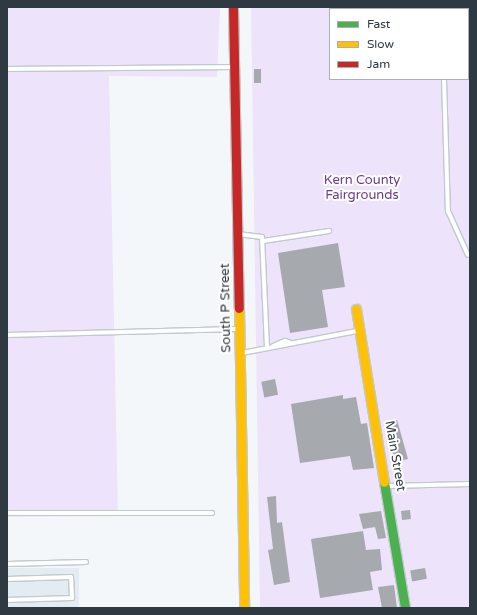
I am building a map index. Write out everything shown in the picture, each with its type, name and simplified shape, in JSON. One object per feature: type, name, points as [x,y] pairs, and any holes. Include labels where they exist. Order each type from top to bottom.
[{"type":"street","name":"South P Street","points":[[233,7],[244,608]]},
{"type":"street","name":"Main Street","points":[[356,309],[387,486],[404,608]]},
{"type":"lane","points":[[7,69],[234,66]]},
{"type":"lane","points":[[444,80],[448,211],[468,255]]},
{"type":"lane","points":[[262,241],[329,230]]},
{"type":"lane","points":[[237,234],[260,234],[262,241],[267,347]]},
{"type":"lane","points":[[7,335],[239,329]]},
{"type":"lane","points":[[239,354],[267,347],[359,331]]},
{"type":"lane","points":[[387,486],[470,484]]},
{"type":"lane","points":[[7,514],[212,513]]},
{"type":"lane","points":[[7,564],[86,562]]},
{"type":"lane","points":[[7,579],[71,577],[72,598],[7,600]]},
{"type":"shaded area","points":[[7,568],[79,568],[79,608],[7,608]]},
{"type":"green space","points":[[7,7],[220,7],[217,77],[109,76],[118,516],[7,517]]},
{"type":"green space","name":"Kern County Fairgrounds","points":[[251,7],[470,7],[470,608],[260,608]]},
{"type":"building","points":[[254,69],[261,69],[261,83],[254,83]]},
{"type":"building","points":[[338,243],[345,287],[322,290],[328,327],[290,333],[278,253]]},
{"type":"building","points":[[275,379],[278,395],[264,397],[261,382]]},
{"type":"building","points":[[343,395],[343,399],[356,397],[361,424],[367,423],[374,468],[353,470],[350,456],[300,463],[291,404]]},
{"type":"building","points":[[397,420],[408,459],[394,462],[387,421]]},
{"type":"building","points":[[276,496],[277,523],[282,522],[290,582],[274,585],[268,550],[273,549],[267,497]]},
{"type":"building","points":[[410,510],[411,519],[402,520],[401,511]]},
{"type":"building","points":[[381,511],[386,538],[378,539],[375,527],[363,529],[359,514]]},
{"type":"building","points":[[363,531],[366,550],[380,549],[382,570],[370,572],[373,590],[320,598],[311,539]]},
{"type":"building","points":[[425,568],[427,579],[412,581],[410,571]]},
{"type":"building","points":[[394,585],[397,608],[382,608],[378,587]]},
{"type":"traffic: fast","points":[[384,482],[405,608]]},
{"type":"traffic: slow","points":[[239,308],[244,608]]},
{"type":"traffic: slow","points":[[356,309],[384,482]]},
{"type":"traffic: jam","points":[[233,7],[239,308]]}]
